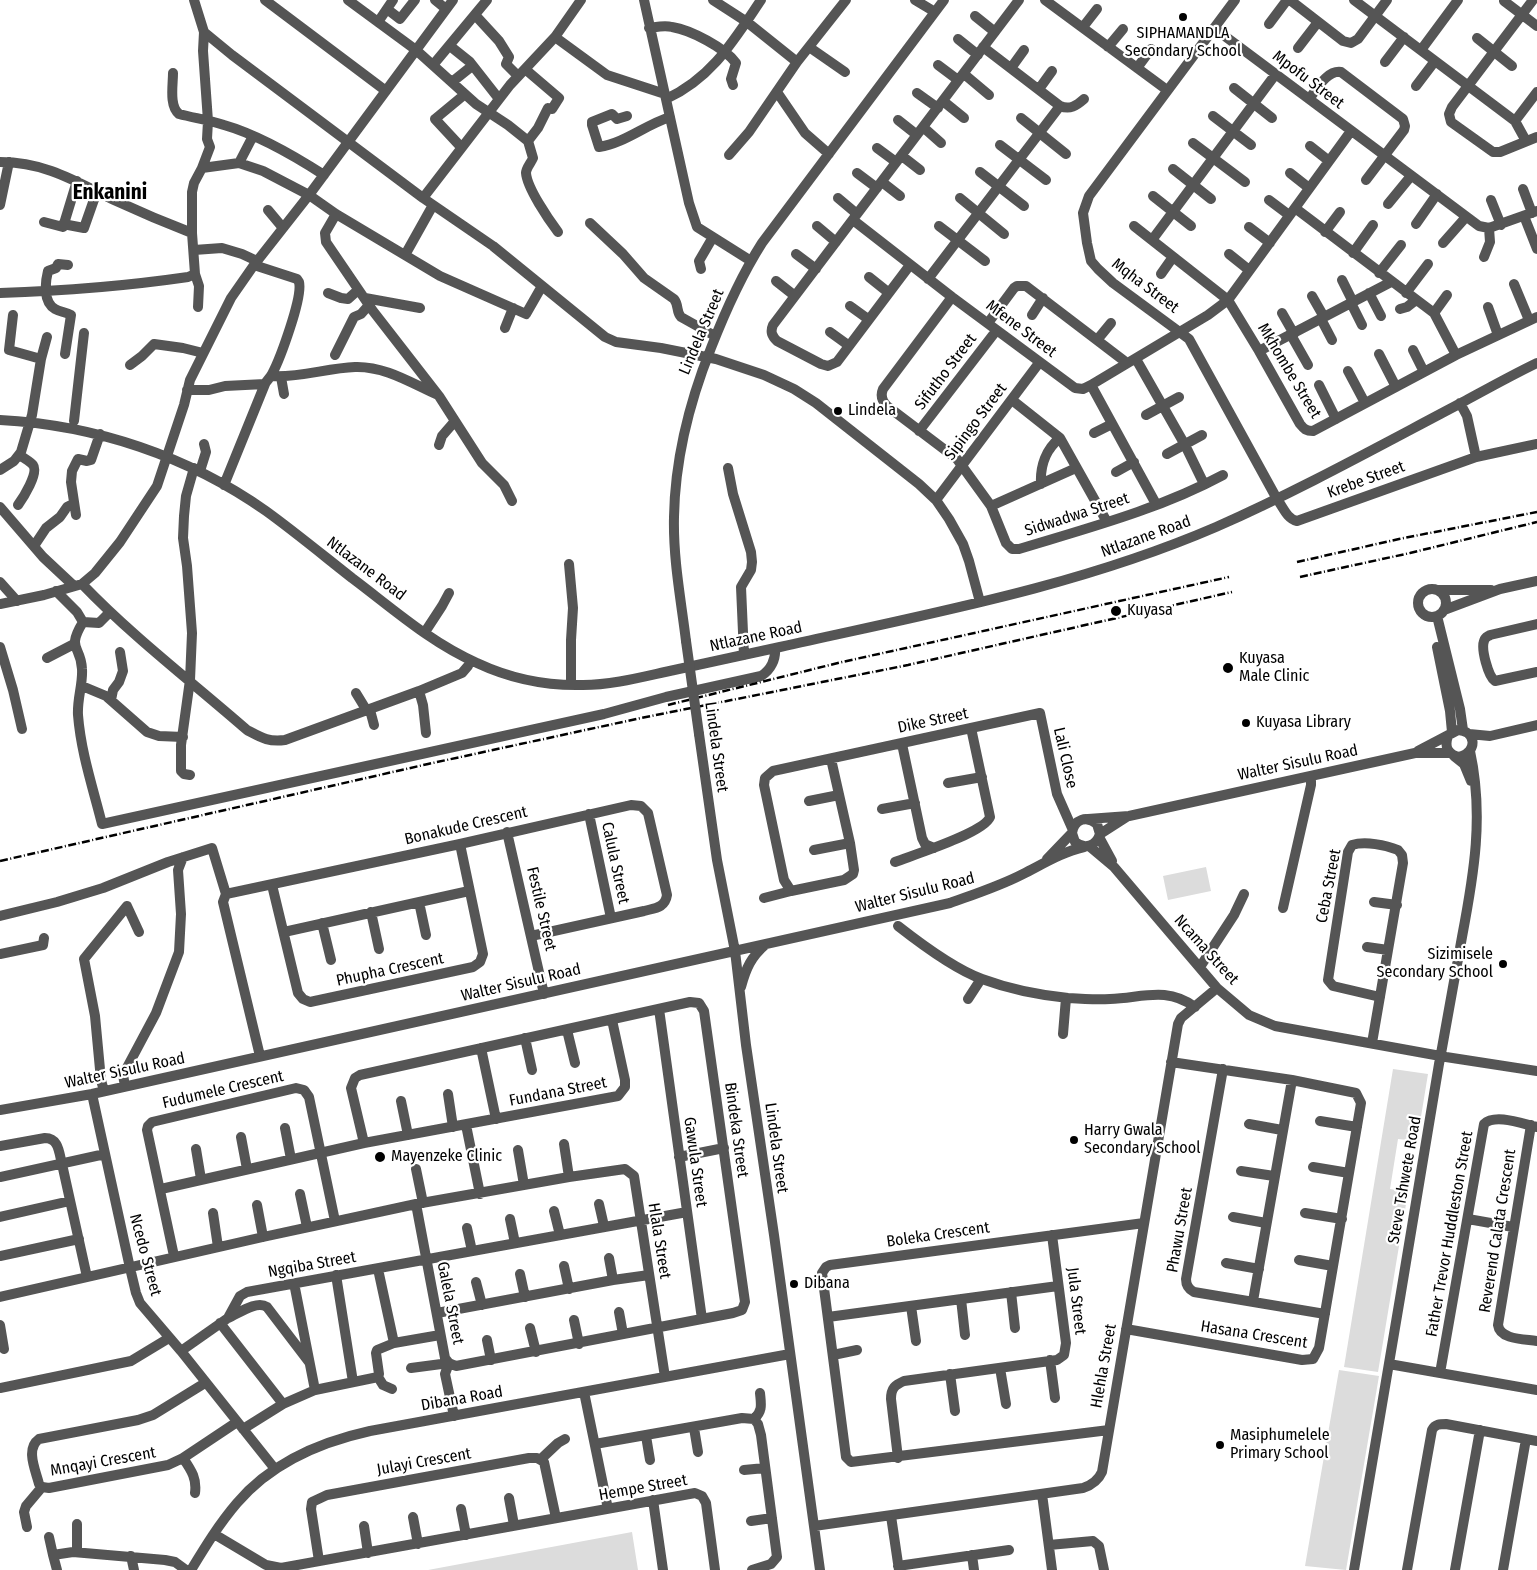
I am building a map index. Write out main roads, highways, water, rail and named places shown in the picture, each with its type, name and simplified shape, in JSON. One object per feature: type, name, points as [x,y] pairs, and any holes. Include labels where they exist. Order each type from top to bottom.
[{"type":"railway","points":[[1297,562],[1399,539],[1537,512]]},
{"type":"railway","points":[[1300,577],[1537,522]]},
{"type":"railway","points":[[668,705],[842,662],[1229,577]]},
{"type":"railway","points":[[0,861],[428,764],[641,718],[908,665],[1232,592]]},
{"type":"place","name":"SIPHAMANDLA Secondary School","points":[[1183,17]]},
{"type":"place","name":"Lindela","points":[[838,411]]},
{"type":"place","name":"Kuyasa","points":[[1116,611]]},
{"type":"place","name":"Kuyasa Male Clinic","points":[[1228,668]]},
{"type":"place","name":"Kuyasa Library","points":[[1246,723]]},
{"type":"place","name":"Sizimisele Secondary School","points":[[1503,964]]},
{"type":"place","name":"Harry Gwala Secondary School","points":[[1074,1140]]},
{"type":"place","name":"Mayenzeke Clinic","points":[[380,1157]]},
{"type":"place","name":"Dibana","points":[[794,1284]]},
{"type":"place","name":"Masiphumelele Primary School","points":[[1220,1445]]},
{"type":"district","name":"Enkanini","points":[[110,193]]}]
